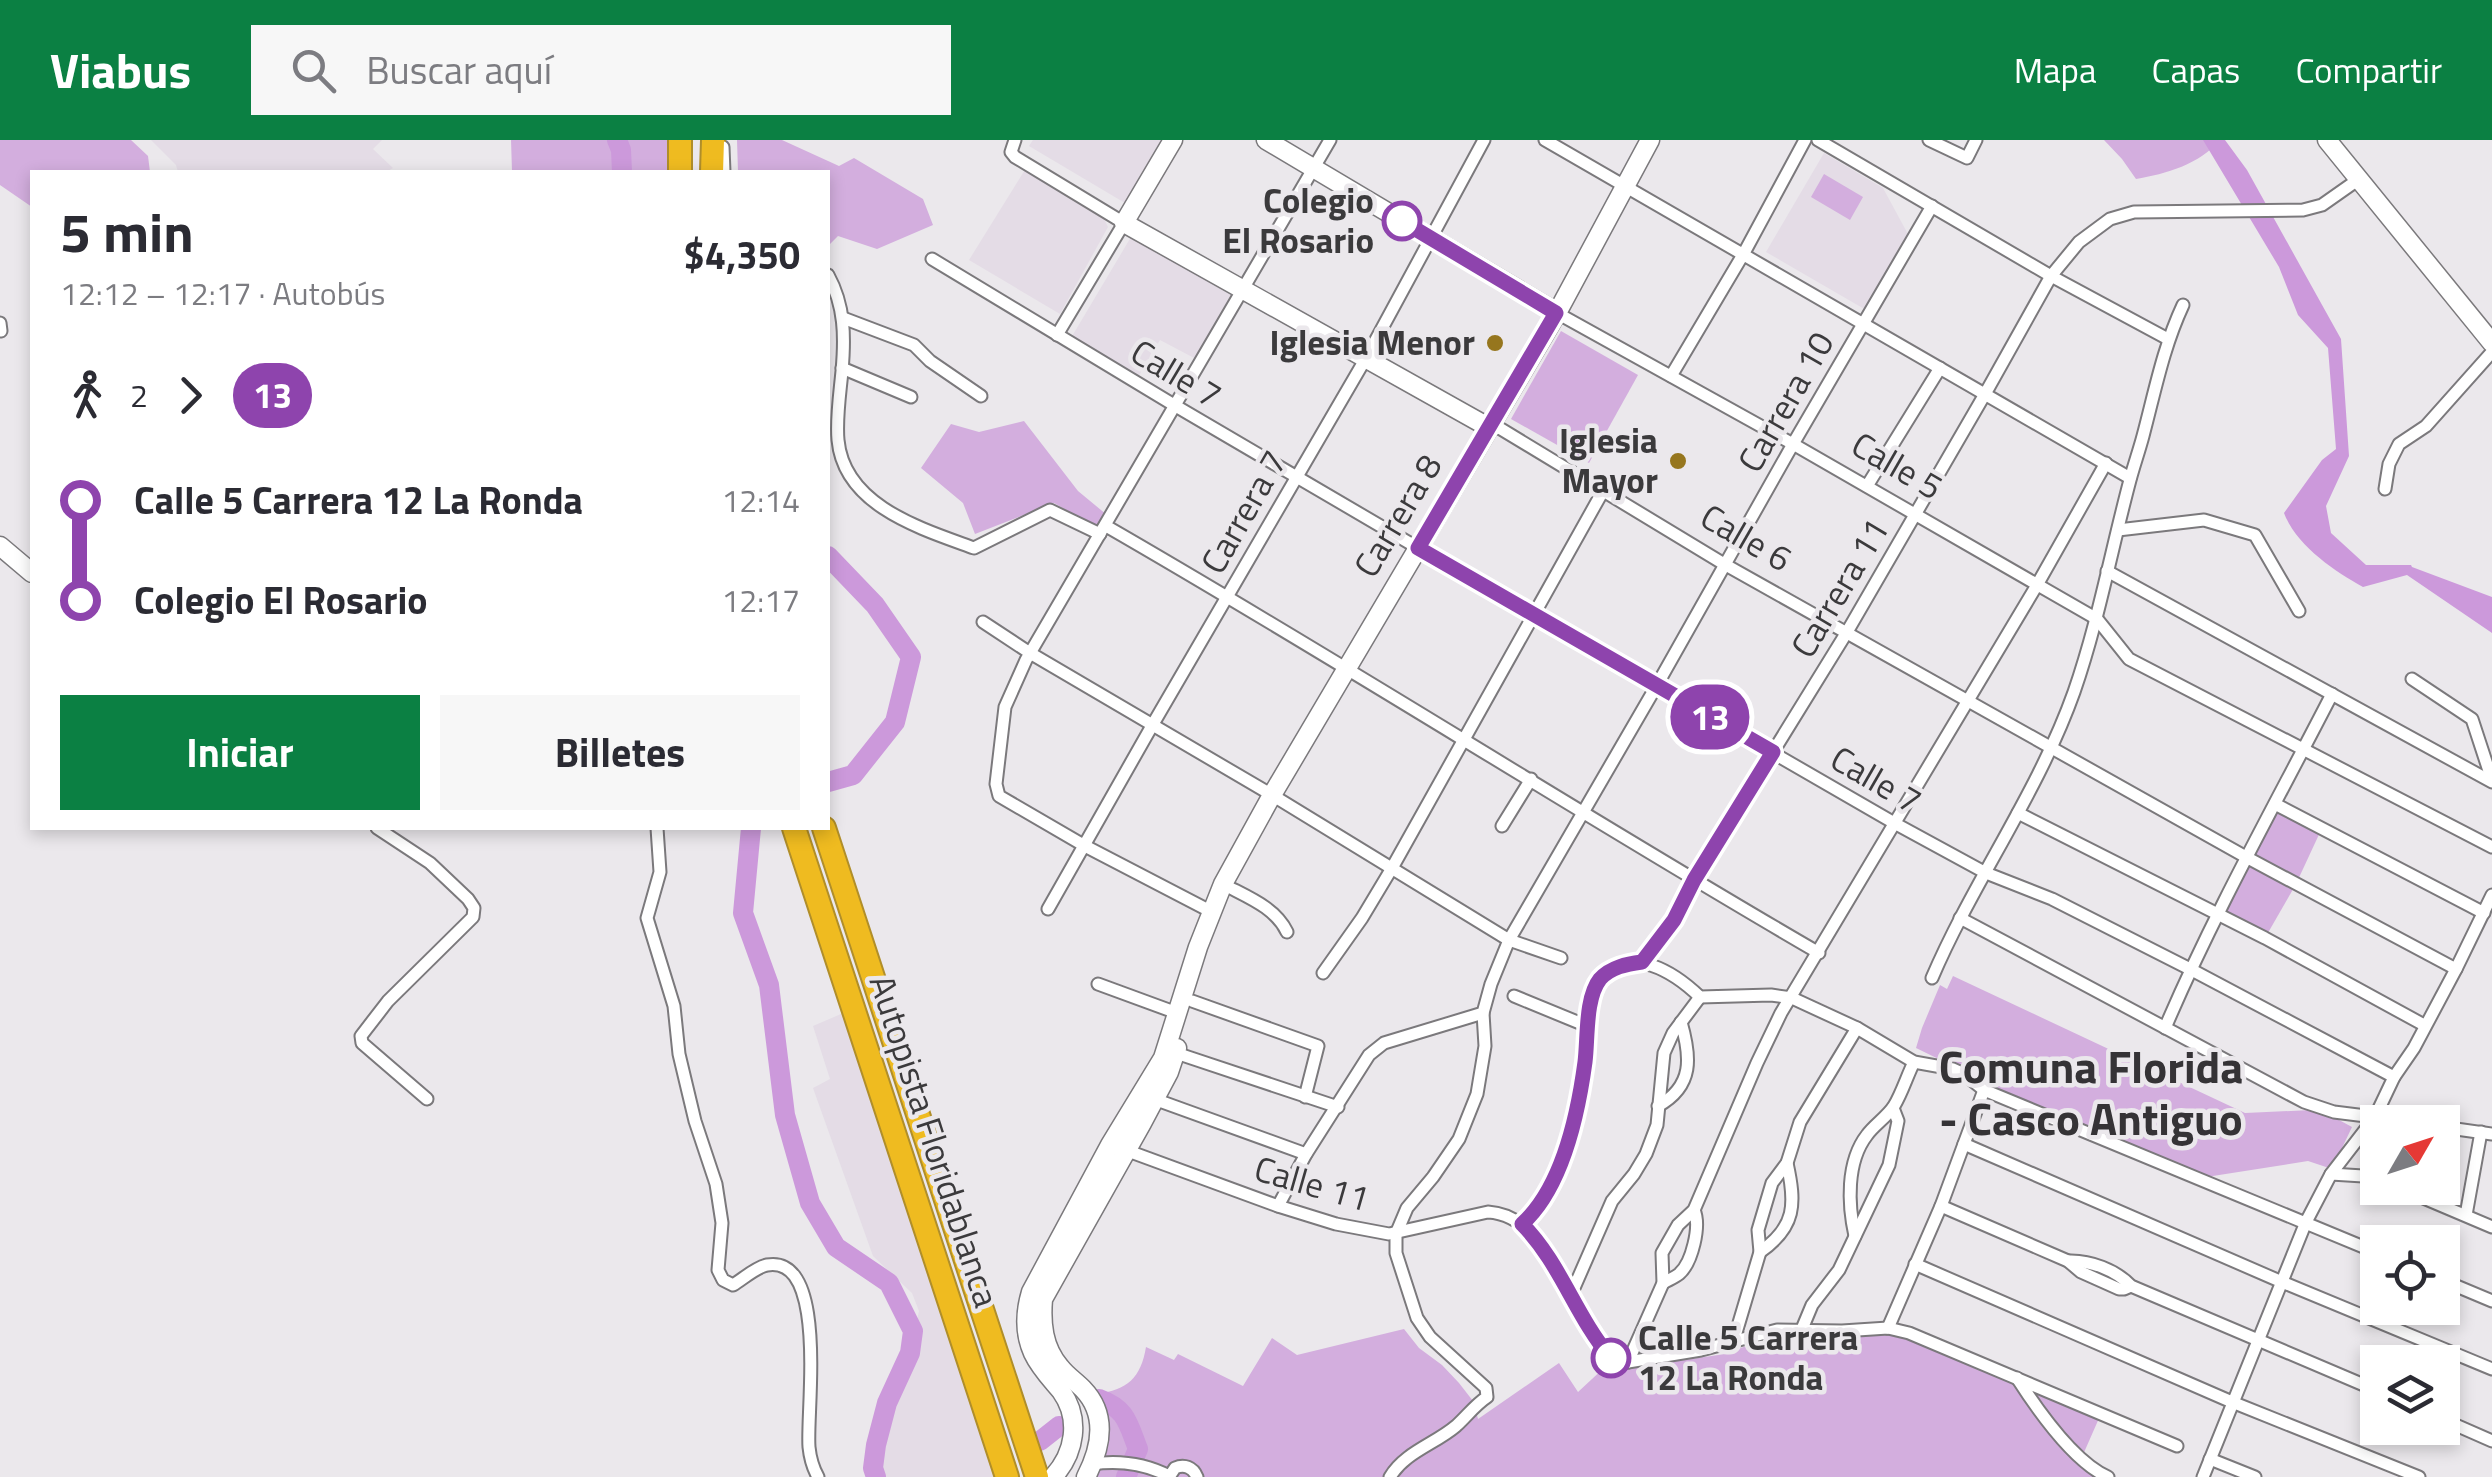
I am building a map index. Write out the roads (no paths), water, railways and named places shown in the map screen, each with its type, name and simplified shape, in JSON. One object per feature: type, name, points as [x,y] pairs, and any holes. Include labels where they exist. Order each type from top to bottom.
[{"type":"highway","points":[[680,140],[680,170]]},
{"type":"highway","points":[[712,170],[713,140]]},
{"type":"highway","name":"Autopista Floridablanca","points":[[795,830],[1008,1477]]},
{"type":"highway","name":"Autopista Floridablanca","points":[[825,830],[1024,1436],[1042,1474]]},
{"type":"main road","points":[[1124,223],[1173,140]]},
{"type":"main road","name":"Calle 5","points":[[1266,140],[1556,313]]},
{"type":"main road","name":"Carrera 8","points":[[1042,1474],[1070,1452],[1074,1430],[1043,1332],[1043,1299],[1163,1058],[1198,948],[1224,884],[1272,795],[1556,313],[1650,140]]},
{"type":"main road","points":[[2327,140],[2492,342]]},
{"type":"main road","name":"Calle 6","points":[[1124,223],[1490,426]]},
{"type":"main road","points":[[0,546],[30,571]]},
{"type":"main road","name":"Carrera 8","points":[[1090,1467],[1099,1445],[1098,1416],[1085,1391],[1035,1358],[1026,1314],[1031,1292],[1169,1072],[1208,950],[1210,920]]},
{"type":"main road","points":[[1072,1477],[1090,1467]]},
{"type":"street","points":[[723,140],[724,170]]},
{"type":"street","points":[[1210,920],[998,794],[1005,707],[1030,654],[1330,140]]},
{"type":"street","name":"Carrera 7","points":[[1048,910],[1366,358],[1484,140]]},
{"type":"street","points":[[1545,140],[2130,478]]},
{"type":"street","points":[[1671,376],[1744,254],[1805,140]]},
{"type":"street","points":[[1818,140],[2051,276],[2168,339]]},
{"type":"street","points":[[1930,140],[1967,158],[1976,140]]},
{"type":"street","name":"Calle 6","points":[[1013,146],[1014,157],[1124,223]]},
{"type":"street","name":"Carrera 11","points":[[1642,962],[1674,920],[1694,880],[1847,632],[2051,276],[2080,242],[2110,218],[2134,212],[2303,210],[2322,205],[2359,180]]},
{"type":"street","name":"Carrera 10","points":[[1396,1234],[1407,1208],[1459,1139],[1471,1109],[1485,1046],[1483,1013],[1509,940],[1932,206]]},
{"type":"street","points":[[1057,335],[1124,223]]},
{"type":"street","name":"Calle 7","points":[[932,258],[1174,405],[1896,824],[1986,872],[2052,900],[2190,969],[2394,1076]]},
{"type":"street","points":[[830,280],[845,334],[838,440],[849,474],[867,497],[889,512],[974,548],[1050,510],[1103,530],[1227,596],[1694,880],[1820,952]]},
{"type":"street","points":[[1932,978],[2018,813],[2072,698],[2097,619],[2168,339],[2183,306]]},
{"type":"street","name":"Calle 5","points":[[1556,313],[2097,619],[2129,660],[2492,848]]},
{"type":"street","points":[[843,318],[914,346],[981,396]]},
{"type":"street","points":[[2385,489],[2389,464],[2399,444],[2426,426],[2492,352]]},
{"type":"street","points":[[842,368],[912,397]]},
{"type":"street","points":[[1867,486],[1940,368]]},
{"type":"street","name":"Calle 6","points":[[1490,426],[2050,748],[2456,968]]},
{"type":"street","points":[[1628,1362],[1663,1282],[1662,1253],[1678,1225],[1694,1210],[1782,1013],[2106,463]]},
{"type":"street","points":[[1323,973],[1392,868],[1603,491]]},
{"type":"street","points":[[2118,530],[2204,520],[2255,535],[2300,611]]},
{"type":"street","points":[[2107,571],[2492,781]]},
{"type":"street","points":[[983,622],[1030,654],[1509,940],[1562,958]]},
{"type":"street","points":[[2412,679],[2472,719],[2492,781]]},
{"type":"street","points":[[2165,1028],[2246,857],[2332,694]]},
{"type":"street","points":[[1502,826],[1531,779]]},
{"type":"street","points":[[2275,804],[2484,912]]},
{"type":"street","points":[[2018,813],[2218,913],[2424,1025]]},
{"type":"street","points":[[380,830],[430,863],[474,908],[473,917],[388,1001],[361,1036],[362,1043],[427,1099]]},
{"type":"street","points":[[657,830],[660,872],[647,918],[674,1006],[679,1054],[694,1121],[716,1184],[722,1222],[718,1270],[733,1285],[765,1265],[782,1266],[794,1275],[804,1292],[811,1352],[809,1448],[818,1477]]},
{"type":"street","points":[[1711,852],[1723,859]]},
{"type":"street","points":[[1224,884],[1272,911],[1288,932]]},
{"type":"street","points":[[2381,1105],[2492,895]]},
{"type":"street","points":[[1960,918],[2304,1102],[2360,1116]]},
{"type":"street","points":[[2177,1446],[1909,1333],[1888,1328],[1776,1330],[1733,1343],[1628,1362],[1611,1358],[1546,1254],[1522,1224],[1534,1214],[1568,1149],[1585,1062],[1587,1026],[1600,979],[1624,965],[1642,962],[1681,979],[1700,997],[1792,998],[1857,1028],[1914,1062],[1953,1069],[1984,1090],[2360,1245]]},
{"type":"street","points":[[1098,984],[1177,1013]]},
{"type":"street","points":[[1514,996],[1587,1026]]},
{"type":"street","points":[[1570,1296],[1612,1201],[1646,1154],[1657,1125],[1664,1053],[1673,1032],[1700,997]]},
{"type":"street","points":[[1192,1000],[1318,1046],[1305,1097]]},
{"type":"street","points":[[1278,1206],[1306,1154],[1370,1056],[1384,1043],[1483,1013]]},
{"type":"street","points":[[1658,1106],[1678,1092],[1684,1076],[1689,1052],[1681,1022]]},
{"type":"street","points":[[1733,1343],[1760,1252],[1758,1230],[1772,1183],[1787,1163],[1800,1122],[1857,1028]]},
{"type":"street","points":[[1176,1053],[1338,1107]]},
{"type":"street","points":[[1854,1236],[1854,1159],[1868,1132],[1893,1108],[1914,1062]]},
{"type":"street","points":[[1888,1328],[1941,1206],[1984,1090]]},
{"type":"street","points":[[1154,1099],[1306,1154]]},
{"type":"street","points":[[1802,1329],[1812,1306],[1838,1270],[1889,1165],[1898,1122],[1893,1108]]},
{"type":"street","points":[[2460,1129],[2486,1133],[2466,1214]]},
{"type":"street","points":[[2203,1477],[2306,1222],[2331,1174],[2360,1137]]},
{"type":"street","points":[[1964,1144],[2492,1370]]},
{"type":"street","name":"Calle 11","points":[[1118,1148],[1336,1224],[1396,1234],[1488,1212],[1503,1213],[1522,1224]]},
{"type":"street","points":[[1760,1252],[1788,1226],[1793,1187],[1787,1163]]},
{"type":"street","points":[[2331,1174],[2360,1176]]},
{"type":"street","points":[[2443,1205],[2492,1227]]},
{"type":"street","points":[[1941,1206],[2068,1261],[2084,1261],[2120,1276],[2132,1286],[2360,1382]]},
{"type":"street","points":[[1663,1282],[1682,1273],[1689,1257],[1697,1233],[1694,1210]]},
{"type":"street","points":[[1390,1477],[1418,1449],[1458,1424],[1487,1397],[1486,1388],[1430,1337],[1417,1318],[1396,1254],[1396,1234]]},
{"type":"street","points":[[1915,1264],[2232,1402],[2419,1477]]},
{"type":"street","points":[[2460,1288],[2492,1301]]},
{"type":"street","points":[[2016,1378],[2081,1460],[2108,1477]]},
{"type":"street","points":[[2460,1427],[2492,1441]]},
{"type":"street","points":[[2210,1459],[2254,1477]]},
{"type":"street","points":[[1090,1467],[1122,1462],[1144,1465],[1169,1476],[1175,1468],[1184,1466],[1197,1477]]},
{"type":"waterway","points":[[617,140],[622,170]]},
{"type":"waterway","points":[[830,558],[875,605],[911,657],[895,722],[853,775],[830,781]]},
{"type":"waterway","points":[[751,830],[743,913],[769,985],[785,1115],[810,1203],[836,1247],[889,1283],[913,1331],[910,1353],[887,1403],[876,1445],[876,1477]]},
{"type":"waterway","points":[[1099,1399],[1121,1413],[1138,1449],[1126,1477]]},
{"type":"waterway","points":[[1040,1441],[1059,1426]]},
{"type":"place","name":"Colegio El Rosario","points":[[1402,221]]},
{"type":"place","name":"Iglesia Menor","points":[[1495,343]]},
{"type":"place","name":"Iglesia Mayor","points":[[1678,461]]},
{"type":"place","name":"Calle 5 Carrera 12 La Ronda","points":[[1611,1358]]},
{"type":"district","name":"Comuna Florida - Casco Antiguo","points":[[2091,1093]]}]
